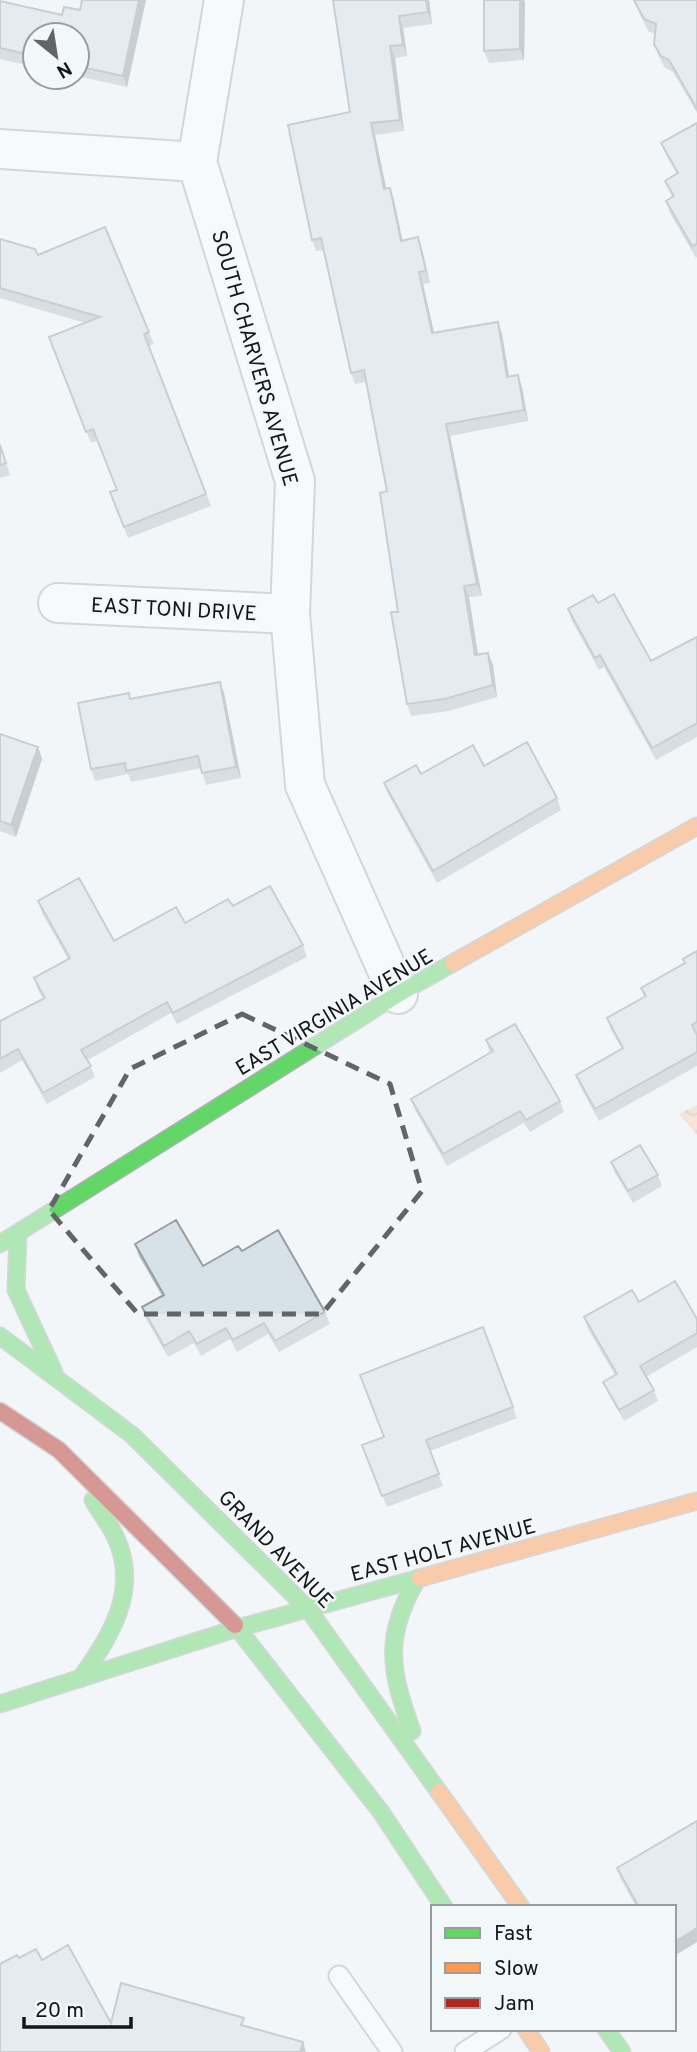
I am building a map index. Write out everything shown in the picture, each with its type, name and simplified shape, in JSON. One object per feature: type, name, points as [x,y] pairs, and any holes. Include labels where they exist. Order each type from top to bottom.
[{"type":"main road","name":"EAST VIRGINIA AVENUE","points":[[0,1244],[398,994],[697,826]]},
{"type":"main road","points":[[18,1233],[16,1290],[58,1380]]},
{"type":"main road","name":"GRAND AVENUE","points":[[0,1336],[132,1435],[309,1609],[426,1769],[520,1905]]},
{"type":"main road","points":[[0,1411],[59,1450],[238,1628],[382,1812],[443,1905]]},
{"type":"main road","points":[[71,1462],[117,1542],[126,1592],[107,1642],[80,1679]]},
{"type":"main road","name":"EAST HOLT AVENUE","points":[[0,1704],[238,1628],[697,1502]]},
{"type":"main road","points":[[418,1578],[404,1599],[390,1637],[398,1693],[426,1769]]},
{"type":"main road","points":[[527,2031],[538,2051]]},
{"type":"main road","points":[[607,2031],[622,2052]]},
{"type":"street","name":"SOUTH CHARVERS AVENUE","points":[[224,0],[197,162],[295,481],[290,614],[305,785],[398,994]]},
{"type":"street","points":[[0,149],[197,162]]},
{"type":"street","name":"EAST TONI DRIVE","points":[[58,603],[290,614]]},
{"type":"lane","points":[[339,1976],[392,2052]]},
{"type":"lane","points":[[465,2052],[498,2031]]},
{"type":"highlighted area","points":[[242,1014],[390,1084],[422,1191],[322,1314],[138,1314],[49,1210],[130,1069]]},
{"type":"water","points":[[697,1105],[697,1135],[679,1114]]},
{"type":"building","points":[[82,0],[139,0],[123,76],[91,69],[91,21],[21,21],[21,53],[0,48],[0,1],[62,15],[64,7],[80,10]]},
{"type":"building","points":[[333,0],[426,0],[428,12],[399,16],[403,45],[390,46],[400,120],[371,123],[384,189],[390,188],[401,241],[418,237],[426,271],[419,272],[432,333],[498,322],[507,377],[518,375],[524,410],[446,424],[477,584],[464,586],[475,655],[488,653],[493,685],[445,699],[407,704],[391,612],[398,612],[380,493],[387,491],[364,370],[351,373],[321,238],[312,240],[288,125],[350,112]]},
{"type":"building","points":[[484,0],[520,0],[520,49],[484,51]]},
{"type":"building","points":[[634,0],[697,0],[697,109],[669,60],[661,56],[654,44],[656,24],[644,19]]},
{"type":"building","points":[[697,123],[697,244],[692,246],[666,201],[674,196],[665,181],[678,173],[661,143]]},
{"type":"building","points":[[105,227],[149,332],[144,334],[206,494],[124,527],[110,492],[117,490],[93,429],[86,432],[49,337],[100,317],[0,288],[0,239],[35,249],[38,255]]},
{"type":"building","points":[[0,445],[6,463],[0,465]]},
{"type":"building","points":[[614,594],[651,661],[697,637],[697,723],[652,748],[600,655],[595,658],[568,609],[593,595],[598,603]]},
{"type":"building","points":[[220,682],[236,767],[202,773],[198,756],[126,771],[125,763],[91,769],[78,703],[129,693],[130,699]]},
{"type":"building","points":[[0,734],[38,747],[11,825],[0,821]]},
{"type":"building","points":[[527,742],[557,798],[433,871],[384,783],[416,765],[421,774],[473,745],[484,766]]},
{"type":"building","points":[[79,878],[114,941],[176,907],[185,923],[228,899],[233,906],[270,886],[303,945],[173,1013],[167,1002],[81,1050],[91,1066],[43,1093],[18,1049],[0,1059],[0,1021],[45,998],[34,978],[70,958],[38,901]]},
{"type":"building","points":[[697,951],[697,1022],[692,1025],[697,1035],[697,1052],[595,1109],[576,1075],[623,1048],[607,1018],[646,996],[641,988],[685,963],[683,959]]},
{"type":"building","points":[[515,1024],[560,1101],[526,1120],[520,1111],[443,1154],[411,1099],[493,1051],[486,1040]]},
{"type":"building","points":[[640,1145],[658,1175],[628,1191],[611,1162]]},
{"type":"building","points":[[176,1220],[203,1266],[238,1246],[242,1251],[278,1230],[325,1312],[275,1341],[264,1323],[233,1340],[226,1328],[197,1344],[189,1331],[164,1346],[142,1307],[164,1295],[135,1244]]},
{"type":"building","points":[[675,1281],[697,1319],[697,1333],[640,1366],[654,1390],[619,1410],[603,1382],[617,1374],[584,1317],[632,1290],[639,1302]]},
{"type":"building","points":[[483,1327],[513,1407],[426,1440],[439,1474],[382,1496],[362,1445],[384,1437],[360,1375]]},
{"type":"building","points":[[697,1821],[697,1928],[676,1941],[676,1905],[638,1905],[617,1868]]},
{"type":"building","points":[[68,1945],[111,2023],[121,1983],[244,2018],[241,2025],[303,2042],[300,2052],[0,2052],[0,1964],[36,1949],[42,1960]]},
{"type":"traffic: fast","points":[[0,1244],[398,994],[453,963]]},
{"type":"traffic: fast","points":[[18,1233],[16,1290],[54,1372]]},
{"type":"traffic: fast","points":[[0,1336],[132,1435],[308,1609],[439,1792]]},
{"type":"traffic: fast","points":[[80,1679],[111,1630],[123,1595],[125,1576],[123,1557],[116,1538],[93,1500]]},
{"type":"traffic: fast","points":[[412,1731],[399,1690],[394,1653],[399,1618],[418,1578]]},
{"type":"traffic: fast","points":[[0,1704],[238,1628],[420,1578]]},
{"type":"traffic: fast","points":[[235,1625],[381,1812],[443,1905]]},
{"type":"traffic: fast","points":[[607,2031],[622,2052]]},
{"type":"traffic: slow","points":[[453,963],[697,826]]},
{"type":"traffic: slow","points":[[420,1578],[697,1501]]},
{"type":"traffic: slow","points":[[439,1792],[520,1905]]},
{"type":"traffic: slow","points":[[527,2031],[541,2052]]},
{"type":"traffic: jam","points":[[0,1411],[59,1450],[235,1625]]}]
